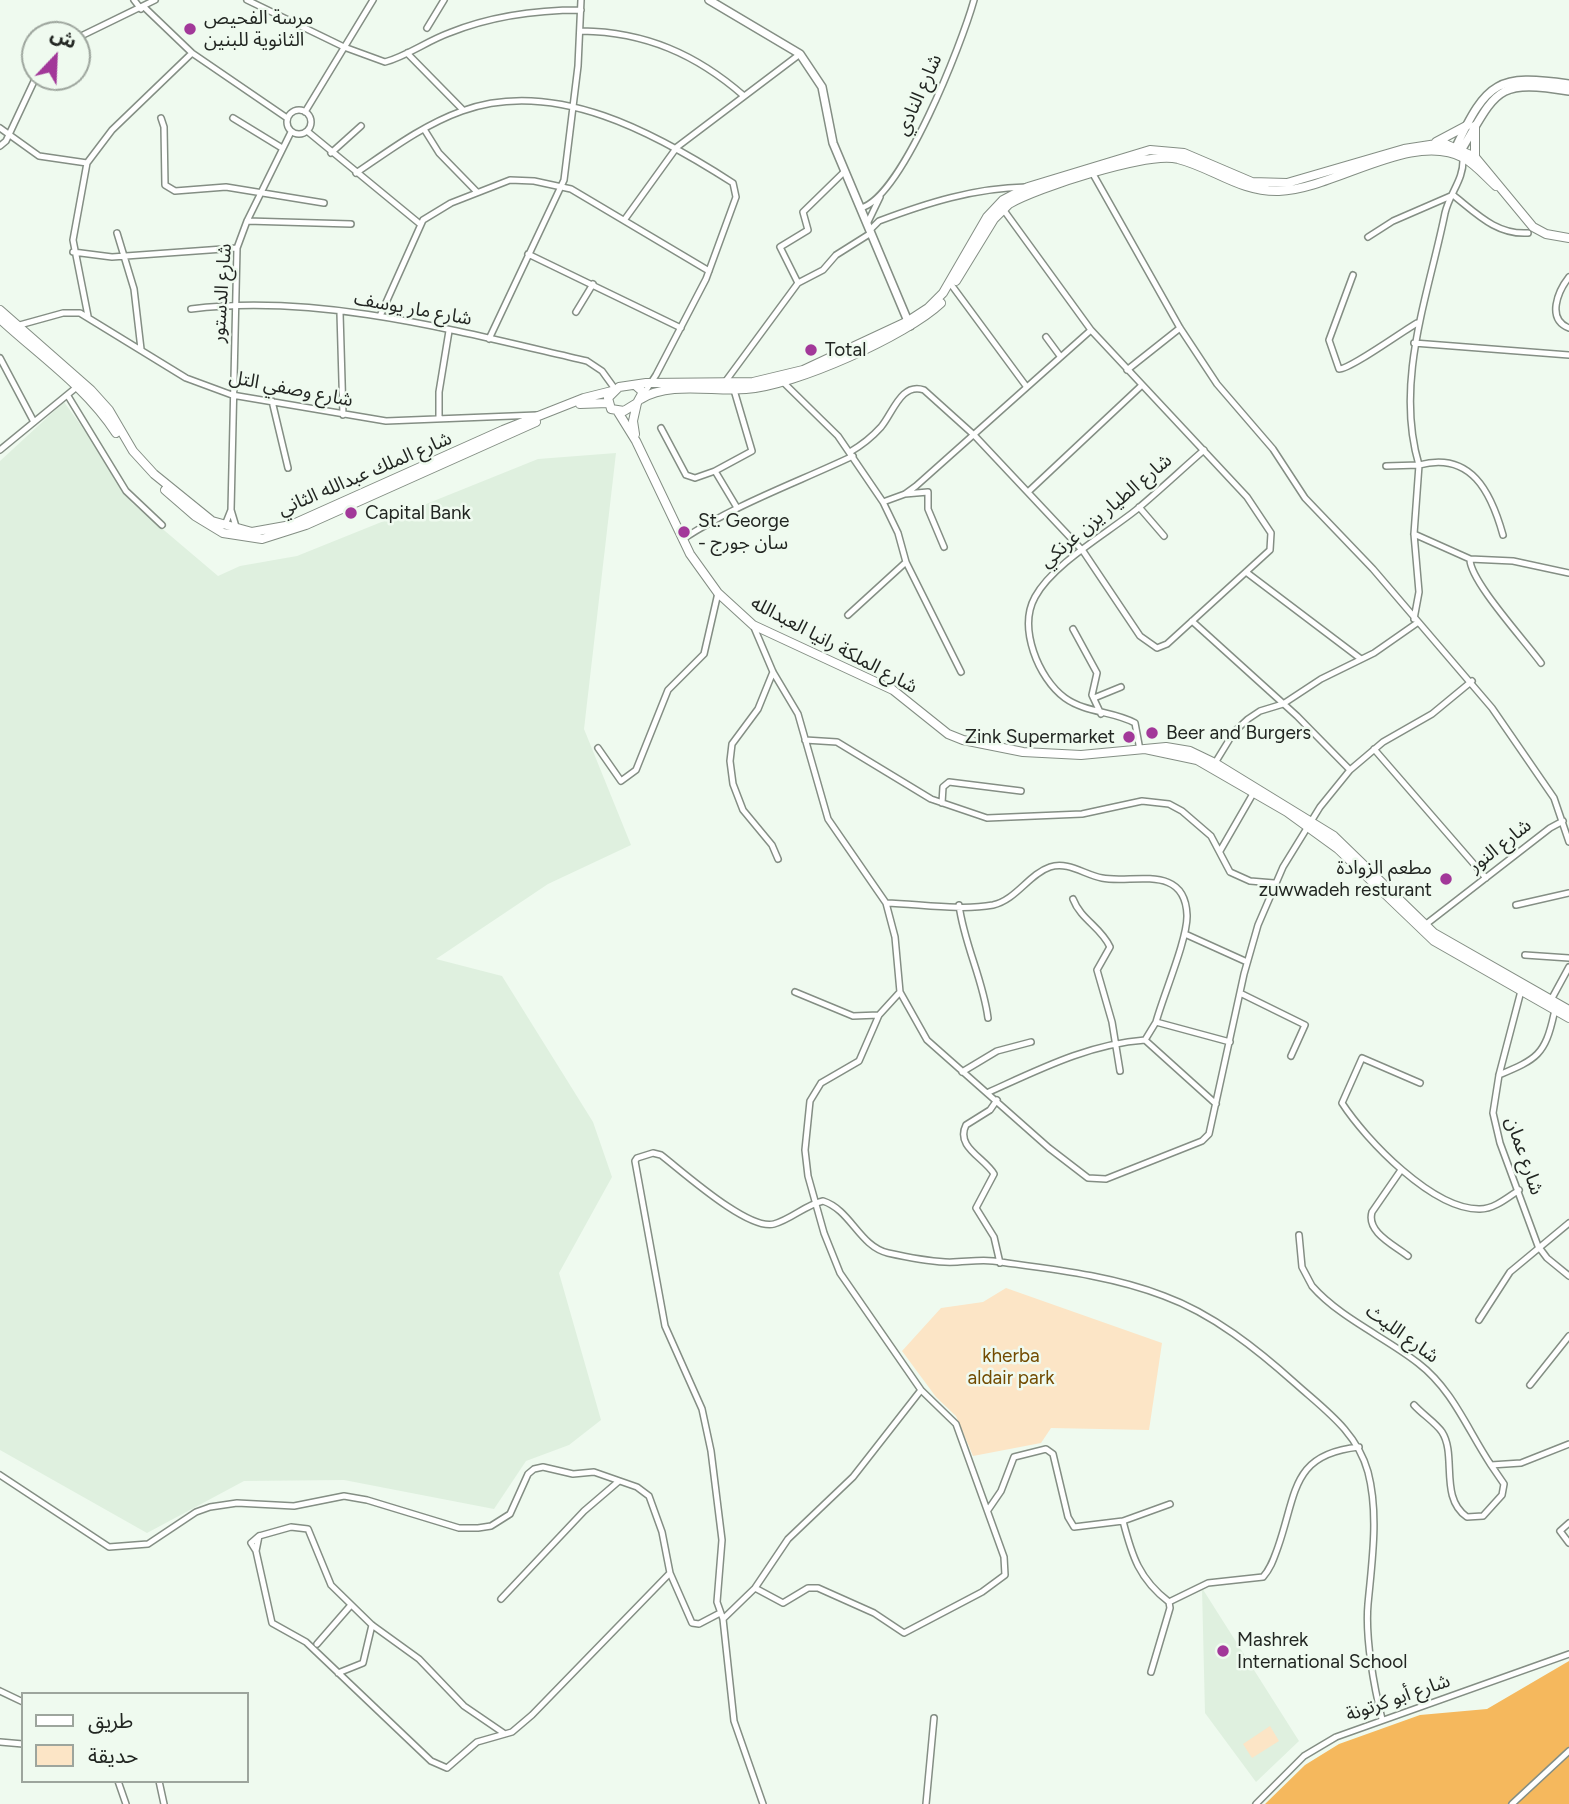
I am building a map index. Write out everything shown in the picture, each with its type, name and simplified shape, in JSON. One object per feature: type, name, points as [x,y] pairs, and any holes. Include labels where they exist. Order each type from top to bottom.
[{"type":"main road","points":[[618,412],[640,399],[664,390],[734,390],[784,383],[909,324],[951,285],[987,217],[1003,204],[1028,187],[1150,150],[1184,153],[1252,181],[1295,183],[1404,149],[1436,142],[1472,125],[1475,157],[1521,215],[1541,232],[1569,238]]},
{"type":"main road","points":[[1436,142],[1475,157]]},
{"type":"main road","points":[[1003,204],[1149,157],[1171,157],[1241,186],[1280,191],[1312,185],[1425,150],[1458,152],[1503,193]]},
{"type":"main road","name":"شارع الملك عبدالله الثاني","points":[[0,310],[91,390],[109,410],[133,451],[154,474],[224,530]]},
{"type":"main road","name":"شارع الملك عبدالله الثاني","points":[[0,319],[98,405],[130,456],[188,510],[224,530],[262,539],[282,534],[572,407],[593,401],[608,402]]},
{"type":"main road","name":"شارع الملك عبدالله الثاني","points":[[236,534],[262,533],[291,525],[503,430],[614,390],[652,382],[725,382],[780,378],[909,324]]},
{"type":"main road","points":[[635,385],[641,388],[640,399]]},
{"type":"main road","points":[[608,402],[614,390]]},
{"type":"main road","name":"شارع الملكة رانيا العبدالله","points":[[636,441],[633,421],[640,399]]},
{"type":"main road","name":"شارع الملكة رانيا العبدالله","points":[[608,402],[611,409],[618,412],[636,441],[682,539],[718,593],[753,625],[893,690],[948,734],[963,740],[1032,752],[1081,755],[1154,746],[1180,749],[1216,762],[1361,860],[1425,925],[1458,948],[1569,1010]]},
{"type":"main road","name":"شارع الملكة رانيا العبدالله","points":[[1143,749],[1197,760],[1311,824],[1434,941],[1569,1018]]},
{"type":"street","points":[[134,0],[192,53],[287,118],[291,132],[299,135],[307,131],[311,121],[305,111]]},
{"type":"street","points":[[91,32],[155,0]]},
{"type":"street","points":[[247,0],[381,62],[451,32],[504,16],[581,10]]},
{"type":"street","points":[[305,111],[373,0]]},
{"type":"street","points":[[427,27],[444,0]]},
{"type":"street","points":[[489,339],[562,186],[582,31],[581,0]]},
{"type":"street","points":[[709,0],[800,54],[822,87],[833,143],[909,324]]},
{"type":"street","name":"شارع النادي","points":[[869,229],[880,197],[910,153],[960,41],[974,0]]},
{"type":"street","points":[[582,31],[620,32],[646,39],[690,58],[744,96]]},
{"type":"street","points":[[16,326],[63,313],[88,316],[73,252],[87,163],[112,130],[192,53]]},
{"type":"street","points":[[407,53],[463,110]]},
{"type":"street","points":[[625,219],[655,173],[677,147],[800,54]]},
{"type":"street","points":[[1416,622],[1419,592],[1414,534],[1419,465],[1412,425],[1414,343],[1445,216],[1462,174],[1458,152],[1487,96],[1507,81],[1532,79],[1569,84]]},
{"type":"street","points":[[1472,125],[1495,96],[1509,88],[1525,85],[1569,91]]},
{"type":"street","points":[[0,146],[29,91]]},
{"type":"street","points":[[356,173],[424,129],[463,110],[498,103],[573,107],[620,122],[677,147],[735,188],[736,197],[709,271],[652,382],[640,399]]},
{"type":"street","points":[[287,118],[294,111],[305,111]]},
{"type":"street","points":[[161,118],[164,127],[167,189],[175,191],[226,187],[324,204]]},
{"type":"street","points":[[233,118],[282,148]]},
{"type":"street","points":[[331,153],[362,126]]},
{"type":"street","points":[[0,128],[39,156],[87,163]]},
{"type":"street","points":[[424,129],[439,153],[477,192]]},
{"type":"street","points":[[307,131],[420,224]]},
{"type":"street","name":"شارع الدستور","points":[[236,534],[231,510],[237,248],[247,220],[291,132]]},
{"type":"street","points":[[798,284],[780,247],[808,230],[803,212],[845,171]]},
{"type":"street","points":[[1093,174],[1180,328],[1217,384],[1273,449],[1305,498],[1373,569],[1416,622],[1472,681],[1542,779],[1569,839]]},
{"type":"street","points":[[380,316],[420,224],[434,212],[477,192],[500,183],[522,179],[562,186],[625,219],[709,271]]},
{"type":"street","points":[[725,382],[798,284],[823,270],[836,255],[875,223],[980,189],[1028,187]]},
{"type":"street","points":[[682,539],[736,506],[815,475],[852,454],[879,429],[900,398],[916,388],[931,395],[974,435],[1083,551],[1129,621],[1150,646],[1161,647],[1270,550],[1271,533],[1247,497],[1091,330],[1003,204],[997,188]]},
{"type":"street","points":[[1368,237],[1393,221],[1453,195]]},
{"type":"street","points":[[1453,195],[1483,221],[1509,232],[1528,233]]},
{"type":"street","name":"شارع النادي","points":[[861,208],[880,197]]},
{"type":"street","points":[[1433,204],[1445,216]]},
{"type":"street","points":[[247,220],[351,224]]},
{"type":"street","points":[[117,233],[134,289],[141,349]]},
{"type":"street","points":[[73,252],[125,257],[237,248]]},
{"type":"street","points":[[528,254],[681,328]]},
{"type":"street","points":[[1353,275],[1329,340],[1339,369],[1350,368],[1384,342],[1418,323]]},
{"type":"street","points":[[1569,277],[1558,293],[1556,316],[1561,325],[1569,328]]},
{"type":"street","points":[[576,313],[593,284]]},
{"type":"street","points":[[951,285],[1026,386]]},
{"type":"street","name":"شارع مار يوسف","points":[[191,309],[234,304],[380,316],[587,361],[602,371],[614,390]]},
{"type":"street","points":[[340,313],[344,415]]},
{"type":"street","name":"شارع وصفي التل","points":[[88,316],[186,378],[232,395],[386,421],[539,415]]},
{"type":"street","points":[[1127,370],[1180,328]]},
{"type":"street","points":[[905,494],[1091,330]]},
{"type":"street","points":[[439,417],[439,392],[450,331]]},
{"type":"street","points":[[1046,337],[1060,356]]},
{"type":"street","points":[[1414,343],[1569,355]]},
{"type":"street","points":[[0,358],[34,422]]},
{"type":"street","points":[[784,383],[822,418],[852,454],[883,502],[898,533],[906,562],[961,672]]},
{"type":"street","points":[[0,450],[78,386]]},
{"type":"street","points":[[1028,492],[1141,386]]},
{"type":"street","points":[[661,428],[686,475],[695,478],[715,471],[752,450],[734,390]]},
{"type":"street","points":[[68,396],[126,491],[162,525]]},
{"type":"street","points":[[272,401],[288,468]]},
{"type":"street","points":[[499,415],[503,430]]},
{"type":"street","name":"شارع الطيار يزن عرنكي","points":[[1143,749],[1135,723],[1076,705],[1056,691],[1036,658],[1030,629],[1031,608],[1047,580],[1139,508],[1204,450]]},
{"type":"street","points":[[1386,466],[1444,461],[1472,474],[1491,500],[1503,535]]},
{"type":"street","points":[[715,471],[736,506]]},
{"type":"street","points":[[883,502],[905,494],[928,492],[928,509],[944,547]]},
{"type":"street","points":[[1139,508],[1164,536]]},
{"type":"street","name":"شارع الدستور","points":[[224,530],[231,510]]},
{"type":"street","points":[[1414,534],[1470,559],[1513,561],[1569,573]]},
{"type":"street","points":[[1470,559],[1471,569],[1485,593],[1541,663]]},
{"type":"street","points":[[848,615],[906,562]]},
{"type":"street","points":[[1246,572],[1361,659]]},
{"type":"street","points":[[598,748],[621,781],[633,774],[668,690],[699,662],[704,654],[718,593]]},
{"type":"street","points":[[1192,621],[1350,770]]},
{"type":"street","points":[[1216,762],[1239,726],[1260,711],[1283,704],[1361,659],[1416,622]]},
{"type":"street","points":[[753,625],[774,672],[798,714],[834,832],[862,864],[886,903],[895,937],[900,992],[927,1040],[1079,1173],[1095,1180],[1114,1176],[1202,1141],[1213,1127],[1247,962],[1274,883],[1320,807],[1350,770],[1374,749],[1432,714],[1472,681]]},
{"type":"street","points":[[1073,629],[1097,673],[1092,693],[1101,713]]},
{"type":"street","points":[[774,672],[758,709],[732,744],[730,761],[733,784],[743,810],[772,845],[778,859]]},
{"type":"street","points":[[1094,698],[1121,687]]},
{"type":"street","points":[[805,740],[824,738],[837,742],[942,803],[973,815],[1012,818],[1082,814],[1142,801],[1160,802],[1182,811],[1211,836],[1227,867],[1236,876],[1274,883]]},
{"type":"street","points":[[1374,749],[1486,878]]},
{"type":"street","points":[[942,803],[943,787],[949,782],[1021,791]]},
{"type":"street","points":[[1220,850],[1254,792]]},
{"type":"street","name":"شارع النور","points":[[1425,925],[1550,828],[1563,821]]},
{"type":"street","points":[[886,903],[999,903],[1038,874],[1057,866],[1103,878],[1154,877],[1173,887],[1183,901],[1187,916],[1185,933],[1157,1023],[1145,1040]]},
{"type":"street","points":[[1516,905],[1569,893]]},
{"type":"street","points":[[1073,899],[1080,914],[1103,933],[1110,947],[1097,970],[1120,1071]]},
{"type":"street","points":[[960,905],[964,934],[983,990],[988,1018]]},
{"type":"street","points":[[1185,933],[1247,962]]},
{"type":"street","points":[[1525,955],[1569,958]]},
{"type":"street","points":[[1551,1000],[1569,967]]},
{"type":"street","name":"شارع عمان","points":[[1521,991],[1499,1075],[1493,1113],[1495,1128],[1538,1246],[1547,1258],[1569,1276]]},
{"type":"street","points":[[795,992],[853,1016],[879,1015]]},
{"type":"street","points":[[755,1588],[783,1603],[808,1588],[817,1588],[874,1614],[904,1633],[982,1592],[1005,1575],[1004,1558],[956,1424],[921,1390],[841,1273],[816,1203],[804,1150],[810,1101],[821,1083],[859,1061],[879,1015],[900,992]]},
{"type":"street","points":[[1240,993],[1305,1024],[1291,1056]]},
{"type":"street","points":[[1499,1075],[1526,1062],[1543,1048],[1549,1038],[1554,1014]]},
{"type":"street","points":[[1157,1023],[1230,1042]]},
{"type":"street","points":[[989,1092],[1051,1063],[1115,1042],[1145,1040],[1216,1104]]},
{"type":"street","points":[[962,1072],[996,1051],[1031,1042]]},
{"type":"street","points":[[1420,1083],[1362,1058],[1342,1100],[1401,1170],[1422,1187],[1468,1207],[1489,1208],[1519,1190]]},
{"type":"street","points":[[997,1100],[990,1111],[966,1125],[963,1136],[966,1145],[994,1174],[976,1208],[994,1237],[1000,1263]]},
{"type":"street","points":[[762,1804],[736,1732],[718,1602],[722,1540],[711,1451],[702,1409],[665,1326],[635,1159],[653,1153],[661,1155],[731,1207],[767,1225],[823,1201],[833,1205],[872,1246],[886,1253],[945,1262],[1000,1263],[1123,1283],[1193,1309],[1224,1327],[1282,1371],[1345,1428],[1359,1447],[1368,1473],[1373,1504],[1368,1611],[1377,1698],[1382,1719]]},
{"type":"street","points":[[1401,1170],[1371,1212],[1370,1219],[1374,1229],[1408,1256]]},
{"type":"street","points":[[1479,1320],[1492,1304],[1501,1282],[1538,1246],[1569,1223]]},
{"type":"street","name":"شارع الليث","points":[[1299,1235],[1302,1267],[1312,1286],[1420,1364],[1460,1409],[1504,1484],[1503,1493],[1483,1516],[1467,1517],[1461,1512],[1453,1494],[1443,1433],[1414,1405]]},
{"type":"street","points":[[1530,1385],[1569,1336]]},
{"type":"street","points":[[0,1475],[108,1548],[148,1544],[196,1512],[210,1507],[237,1503],[294,1506],[344,1496],[367,1500],[459,1528],[478,1528],[491,1525],[510,1514],[527,1474],[534,1469],[594,1472],[643,1490],[654,1506],[670,1573],[692,1623],[699,1624],[721,1616],[755,1588],[788,1539],[853,1477],[921,1390]]},
{"type":"street","points":[[1491,1465],[1521,1463],[1569,1444]]},
{"type":"street","points":[[1169,1602],[1208,1583],[1263,1577],[1273,1561],[1303,1473],[1309,1464],[1327,1453],[1359,1447]]},
{"type":"street","points":[[988,1510],[1004,1483],[1014,1457],[1046,1448],[1054,1454],[1070,1524],[1080,1528],[1123,1521],[1170,1504]]},
{"type":"street","points":[[501,1599],[584,1511],[619,1481]]},
{"type":"street","points":[[1123,1521],[1131,1549],[1147,1583],[1169,1602]]},
{"type":"street","points":[[1569,1523],[1560,1531],[1569,1543]]},
{"type":"street","points":[[505,1734],[464,1706],[419,1659],[372,1625],[351,1605],[327,1579],[308,1529],[291,1527],[259,1536],[256,1551],[272,1623],[306,1642],[431,1761],[443,1769],[456,1762],[480,1740],[505,1734],[532,1714],[670,1573]]},
{"type":"street","points":[[1151,1672],[1167,1620],[1169,1602]]},
{"type":"street","points":[[317,1644],[351,1605]]},
{"type":"street","points":[[338,1673],[363,1663],[372,1625]]},
{"type":"street","name":"شارع أبو كرتونة","points":[[1256,1804],[1310,1752],[1348,1731],[1569,1654]]},
{"type":"street","points":[[0,1692],[21,1701]]},
{"type":"street","points":[[926,1804],[934,1718]]},
{"type":"street","points":[[0,1742],[21,1744]]},
{"type":"street","points":[[1512,1804],[1569,1751]]},
{"type":"street","points":[[119,1783],[127,1804]]},
{"type":"street","points":[[159,1783],[164,1804]]},
{"type":"shaded area","points":[[64,402],[119,478],[132,503],[218,576],[240,566],[297,556],[538,459],[616,453],[584,729],[631,845],[548,884],[436,959],[502,976],[593,1122],[612,1177],[559,1273],[601,1420],[569,1445],[526,1461],[494,1509],[344,1480],[244,1481],[147,1533],[0,1450],[0,461]]},
{"type":"shaded area","name":"Mashrek International School","points":[[1202,1588],[1299,1741],[1256,1782],[1205,1713]]},
{"type":"shaded area","points":[[1569,1661],[1569,1804],[1265,1804],[1305,1765],[1339,1744],[1420,1715],[1487,1709]]},
{"type":"green space","name":"kherba aldair park","points":[[1006,1288],[1162,1343],[1149,1430],[1051,1428],[1041,1443],[973,1456],[956,1416],[936,1397],[902,1351],[941,1308],[983,1302]]},
{"type":"green space","points":[[1270,1726],[1279,1741],[1252,1758],[1243,1744]]},
{"type":"place","name":"مرسة الفحيص الثانوية للبنين","points":[[190,29]]},
{"type":"place","name":"Total","points":[[811,350]]},
{"type":"place","name":"Capital Bank","points":[[351,513]]},
{"type":"place","name":"St. George - سان جورج","points":[[684,532]]},
{"type":"place","name":"Beer and Burgers","points":[[1152,733]]},
{"type":"place","name":"Zink Supermarket","points":[[1129,737]]},
{"type":"place","name":"مطعم الزوادة zuwwadeh resturant","points":[[1446,879]]},
{"type":"place","name":"Mashrek International School","points":[[1223,1651]]}]
